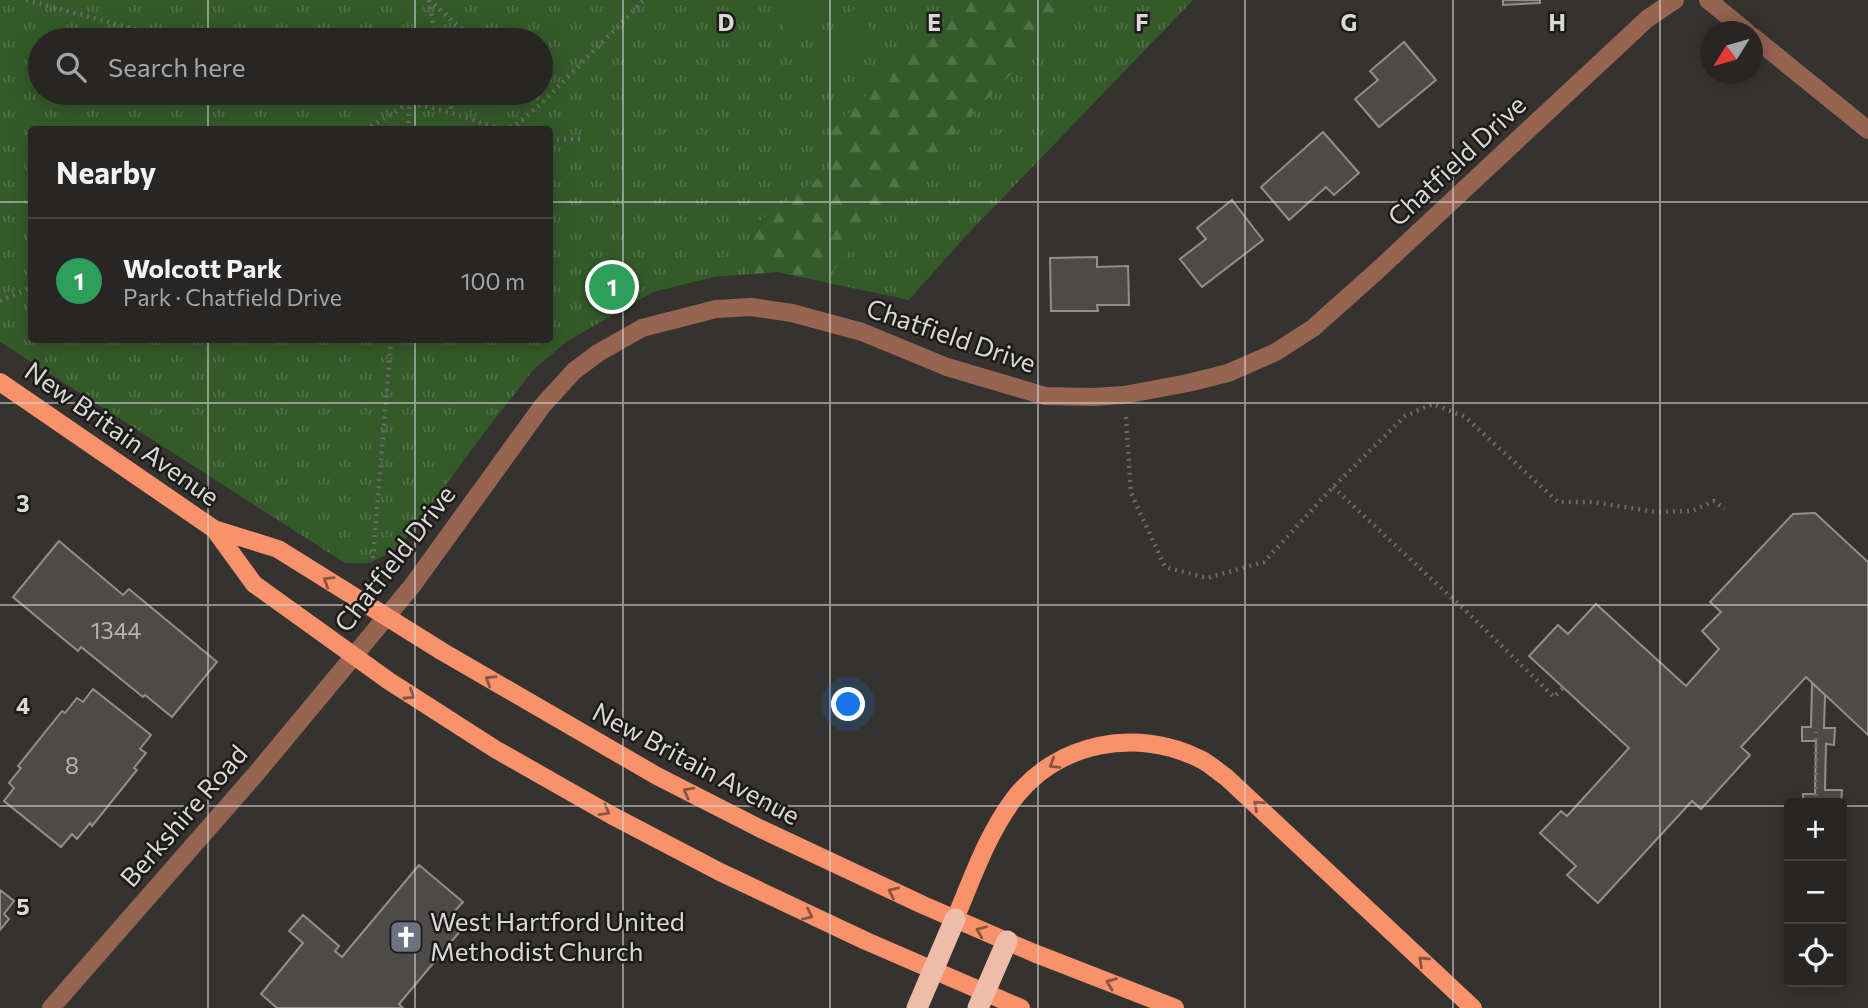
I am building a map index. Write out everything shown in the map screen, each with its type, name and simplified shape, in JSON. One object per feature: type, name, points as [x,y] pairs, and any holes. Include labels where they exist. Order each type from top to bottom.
[{"type":"highway","points":[[917,1008],[955,919]]},
{"type":"highway","points":[[981,1000],[1007,941]]},
{"type":"main road","name":"New Britain Avenue","points":[[0,382],[214,529],[278,549],[511,692],[657,776],[773,835],[955,919],[1175,1008]]},
{"type":"main road","name":"New Britain Avenue","points":[[214,529],[254,584],[354,656],[475,737],[621,820],[768,896],[933,970],[981,1000],[1021,1008]]},
{"type":"main road","points":[[955,919],[1000,819],[1032,780],[1064,758],[1090,747],[1128,741],[1162,744],[1203,760],[1226,777],[1473,1008]]},
{"type":"street","name":"Chatfield Drive","points":[[354,656],[412,586],[543,405],[574,371],[598,353],[642,328],[716,309],[751,307],[792,313],[862,332],[947,367],[1045,396],[1124,395],[1228,373],[1276,352],[1313,328],[1647,19],[1675,0]]},
{"type":"street","points":[[1708,0],[1733,21]]},
{"type":"street","points":[[1763,45],[1868,130]]},
{"type":"street","name":"Berkshire Road","points":[[51,1008],[255,775],[354,656]]},
{"type":"path","points":[[26,0],[131,28]]},
{"type":"path","points":[[429,0],[434,28]]},
{"type":"path","points":[[429,0],[460,28]]},
{"type":"path","points":[[553,92],[644,0]]},
{"type":"path","points":[[372,126],[407,105]]},
{"type":"path","points":[[408,126],[410,105]]},
{"type":"path","points":[[418,105],[493,126]]},
{"type":"path","points":[[450,105],[452,113]]},
{"type":"path","points":[[513,126],[539,105]]},
{"type":"path","points":[[553,140],[581,139]]},
{"type":"path","points":[[0,301],[28,289]]},
{"type":"path","points":[[373,558],[391,343]]},
{"type":"path","points":[[1124,395],[1131,493],[1165,567],[1207,578],[1264,562],[1333,487],[1405,416],[1433,404],[1465,417],[1558,502],[1593,502],[1656,512],[1692,511],[1714,501],[1725,509]]},
{"type":"path","points":[[1333,487],[1554,697],[1563,688]]},
{"type":"path","points":[[1815,798],[1816,732]]},
{"type":"green space","points":[[0,0],[1193,0],[962,240],[909,300],[777,272],[714,277],[653,292],[566,342],[535,368],[399,548],[370,563],[346,563],[0,342]]},
{"type":"green space","points":[[795,0],[834,0],[796,39],[776,20]]},
{"type":"green space","points":[[958,0],[1083,0],[950,138],[824,281],[777,272],[748,274],[752,226],[831,169],[829,133]]},
{"type":"green space","points":[[852,10],[872,29],[829,73],[810,53]]},
{"type":"building","points":[[1503,0],[1540,0],[1540,3],[1503,5]]},
{"type":"building","points":[[1404,42],[1436,80],[1379,127],[1355,99],[1378,80],[1370,71]]},
{"type":"building","points":[[1323,132],[1359,173],[1334,195],[1326,187],[1289,220],[1261,187]]},
{"type":"building","points":[[1232,200],[1263,240],[1202,287],[1180,259],[1206,239],[1197,228]]},
{"type":"building","points":[[1097,257],[1097,267],[1128,266],[1129,305],[1097,305],[1098,311],[1051,311],[1050,258]]},
{"type":"building","points":[[1815,513],[1868,562],[1868,735],[1806,677],[1741,747],[1750,755],[1701,809],[1692,801],[1598,903],[1567,875],[1576,866],[1540,833],[1561,811],[1567,816],[1629,748],[1529,656],[1558,625],[1568,634],[1596,604],[1686,686],[1719,649],[1702,631],[1721,612],[1710,602],[1793,514]]},
{"type":"building","points":[[59,541],[123,595],[129,589],[217,662],[172,717],[81,647],[78,651],[13,597]]},
{"type":"building","points":[[1812,683],[1825,695],[1824,728],[1835,728],[1834,745],[1826,744],[1825,790],[1842,790],[1841,798],[1803,798],[1803,794],[1815,794],[1816,741],[1802,741],[1802,727],[1811,727]]},
{"type":"building","points":[[93,689],[151,735],[140,749],[146,753],[134,768],[137,770],[92,826],[90,823],[77,839],[72,834],[61,847],[4,801],[14,788],[9,783],[21,768],[18,766],[62,711],[65,713],[77,698],[83,702]]},
{"type":"building","name":"West Hartford United Methodist Church","points":[[419,865],[463,902],[453,913],[466,924],[399,1004],[403,1008],[277,1008],[261,994],[303,943],[289,931],[303,915],[339,946],[335,951],[342,957]]},
{"type":"building","points":[[0,890],[14,901],[4,914],[9,919],[0,930]]},
{"type":"place","name":"Wolcott Park","points":[[612,287]]},
{"type":"place","name":"West Hartford United Methodist Church","points":[[406,937]]}]
